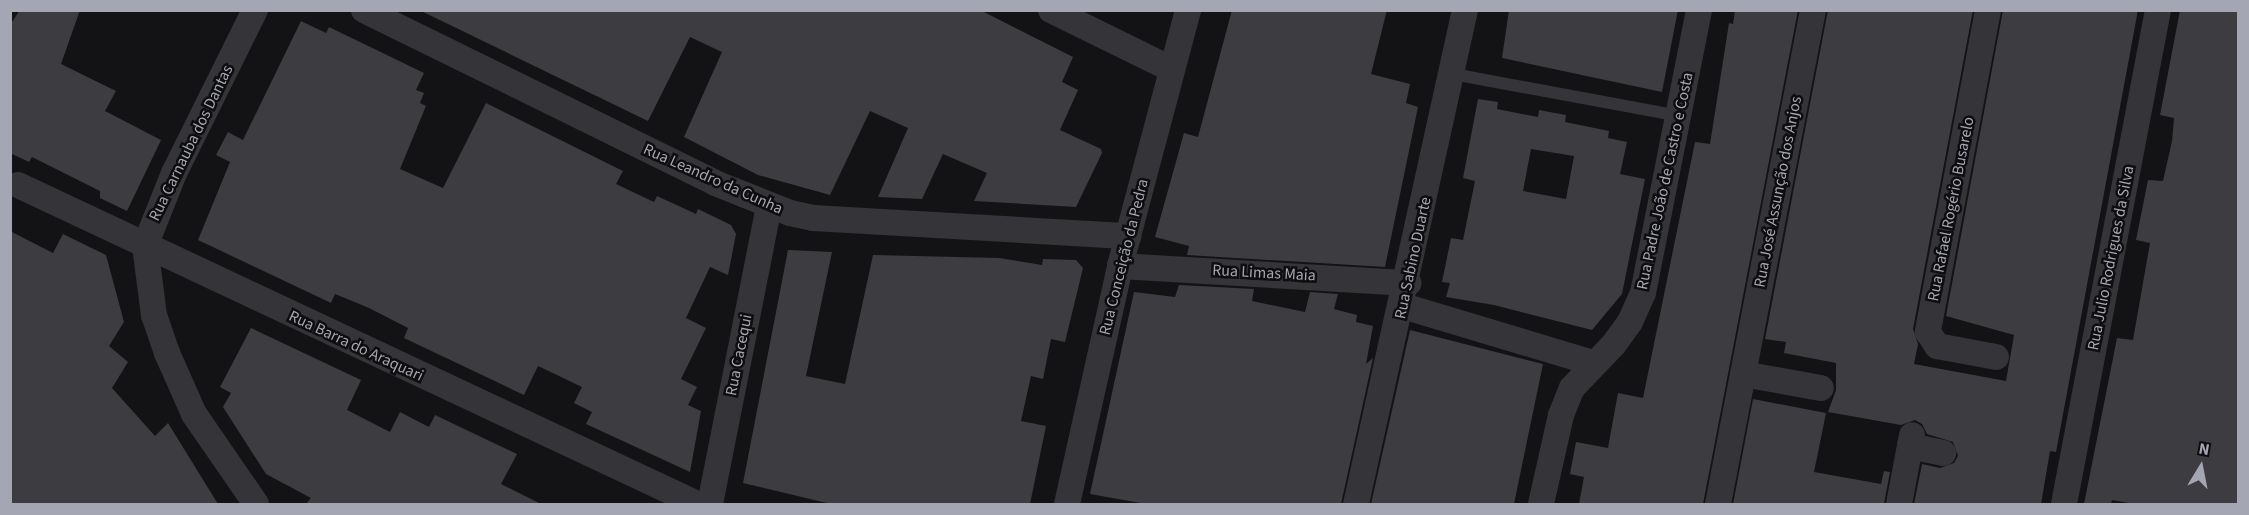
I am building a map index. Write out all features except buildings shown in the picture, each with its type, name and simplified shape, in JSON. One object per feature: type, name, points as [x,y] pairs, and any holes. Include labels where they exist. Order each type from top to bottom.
[{"type":"street","name":"Rua Carnauba dos Dantas","points":[[255,10],[174,173],[145,246],[154,315],[167,353],[194,414],[256,504]]},
{"type":"street","name":"Rua Leandro da Cunha","points":[[364,10],[715,183],[769,206],[813,218],[1128,236]]},
{"type":"street","points":[[1051,10],[1171,69]]},
{"type":"street","name":"Rua Conceição da Pedra","points":[[1067,504],[1120,266],[1188,10]]},
{"type":"street","name":"Rua Sabino Duarte","points":[[1356,504],[1405,294],[1465,10]]},
{"type":"street","name":"Rua Padre João de Castro e Costa","points":[[1541,504],[1561,415],[1572,388],[1630,322],[1643,293],[1699,10]]},
{"type":"street","name":"Rua José Assunção dos Anjos","points":[[1718,504],[1813,10]]},
{"type":"street","name":"Rua Rafael Rogério Busarelo","points":[[1988,10],[1928,332],[1937,346],[1996,357]]},
{"type":"street","name":"Rua Julio Rodrigues da Silva","points":[[2064,504],[2158,10]]},
{"type":"street","name":"Rua Barra do Araquari","points":[[18,184],[145,246],[697,504]]},
{"type":"street","name":"Rua Cacequi","points":[[710,504],[769,206]]},
{"type":"street","name":"Rua Limas Maia","points":[[1120,266],[1405,294],[1593,363]]},
{"type":"street","points":[[1743,374],[1821,388]]},
{"type":"street","points":[[1899,504],[1911,440],[1943,453]]},
{"type":"lane","points":[[1453,74],[1679,116]]}]
